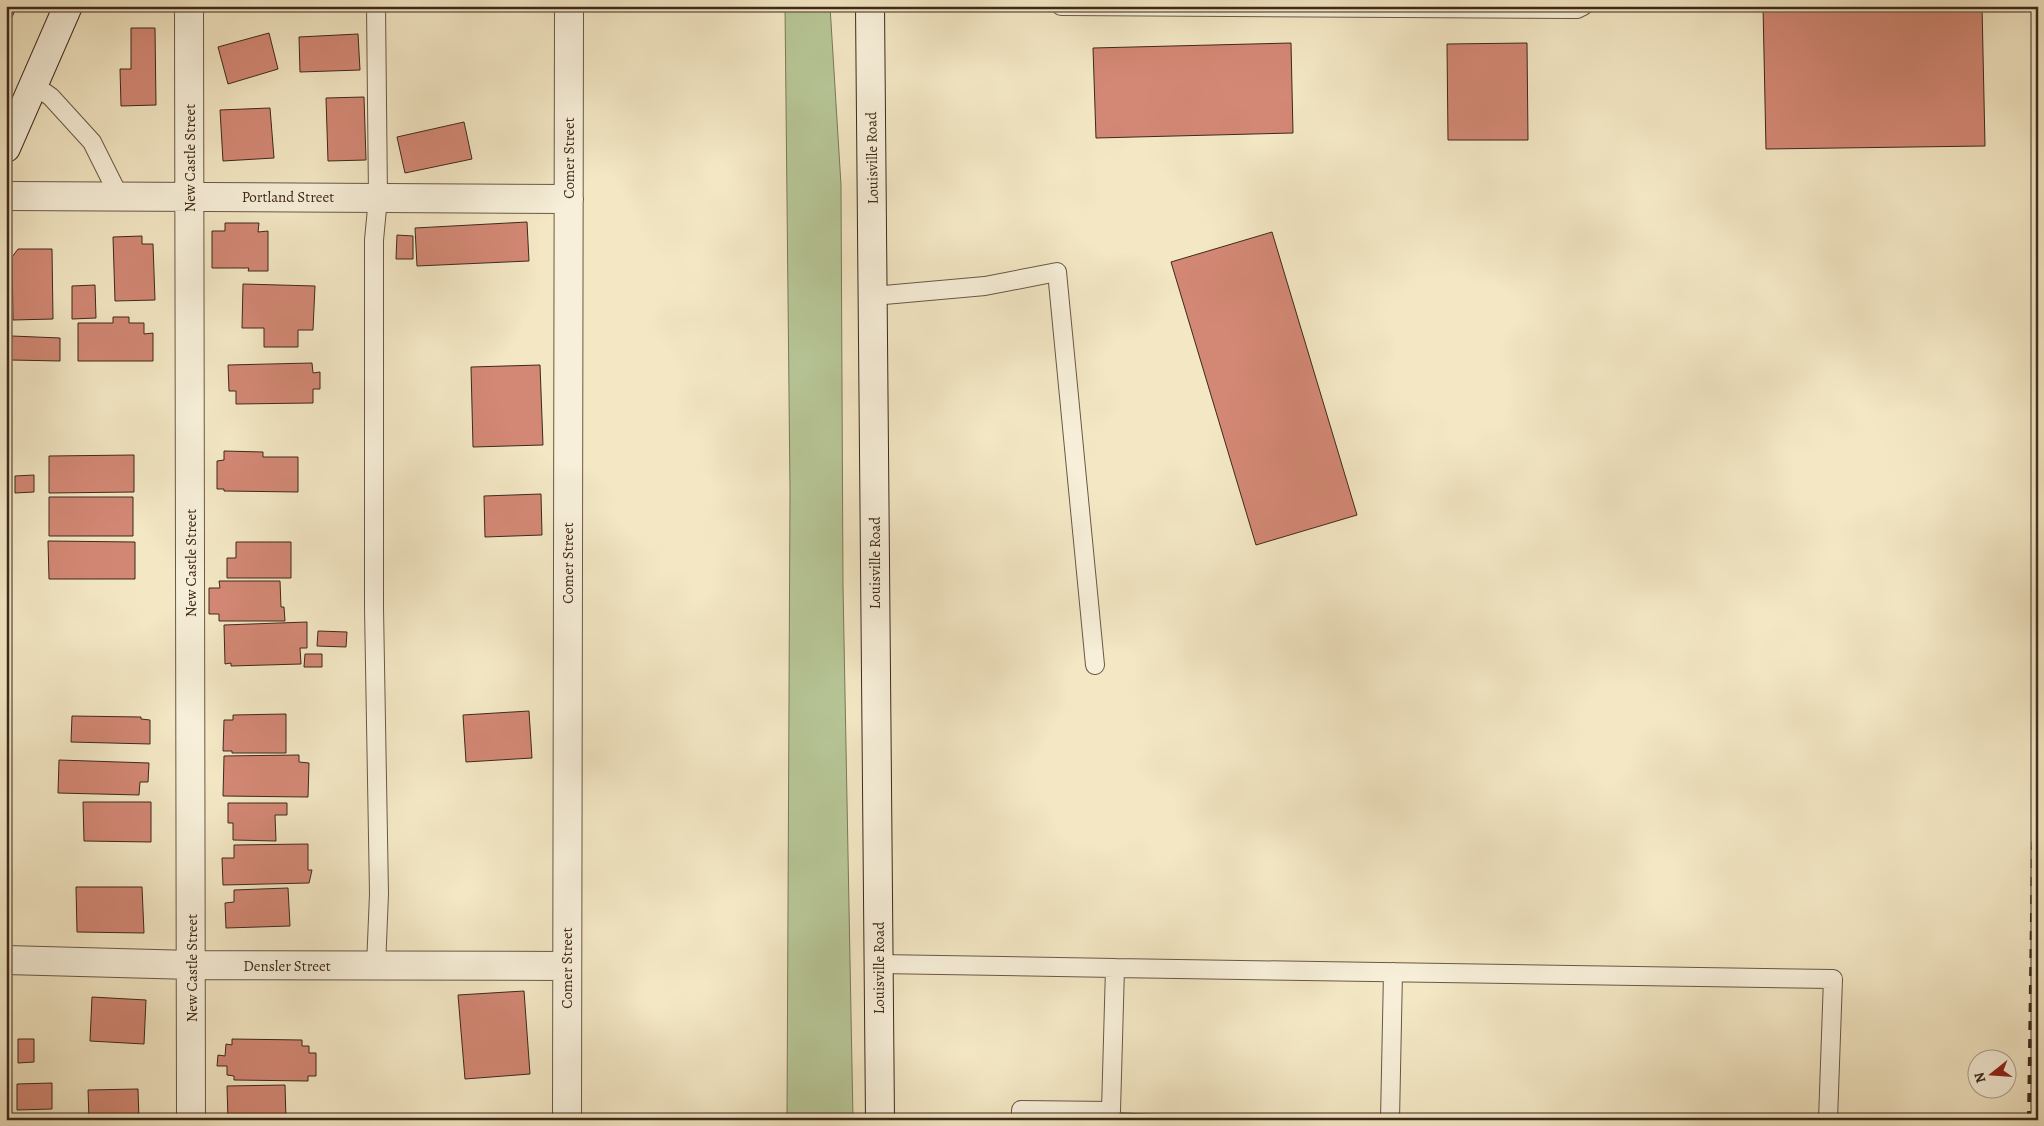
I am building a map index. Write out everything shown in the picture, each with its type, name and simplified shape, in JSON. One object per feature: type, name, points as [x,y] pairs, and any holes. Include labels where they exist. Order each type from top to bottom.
[{"type":"street","points":[[6,148],[68,6]]},
{"type":"street","name":"New Castle Street","points":[[189,6],[191,1120]]},
{"type":"street","name":"Comer Street","points":[[567,1120],[569,6]]},
{"type":"street","name":"Louisville Road","points":[[870,6],[880,1120]]},
{"type":"street","name":"Portland Street","points":[[6,196],[569,199]]},
{"type":"street","name":"Densler Street","points":[[6,960],[192,965],[567,966]]},
{"type":"lane","points":[[376,6],[378,198],[374,240],[374,608],[379,894],[376,966]]},
{"type":"lane","points":[[1061,6],[1454,9],[1578,8],[1583,6]]},
{"type":"lane","points":[[34,85],[51,97],[92,142],[119,196]]},
{"type":"lane","points":[[873,296],[985,286],[1057,272],[1096,665]]},
{"type":"lane","points":[[879,964],[1833,978],[1828,1120]]},
{"type":"lane","points":[[1021,1120],[1021,1110],[1111,1111],[1115,968]]},
{"type":"lane","points":[[1390,1120],[1393,972]]},
{"type":"green space","points":[[785,6],[830,6],[841,185],[843,586],[853,1120],[787,1120],[790,490]]},
{"type":"building","points":[[6,6],[17,6],[12,17],[6,14]]},
{"type":"building","points":[[1763,6],[1982,6],[1985,146],[1766,149]]},
{"type":"building","points":[[131,28],[155,28],[156,105],[121,106],[120,69],[131,69]]},
{"type":"building","points":[[269,33],[278,69],[228,84],[218,47]]},
{"type":"building","points":[[358,34],[360,70],[300,72],[299,37]]},
{"type":"building","points":[[1291,43],[1293,133],[1096,138],[1093,48]]},
{"type":"building","points":[[1527,43],[1528,140],[1448,140],[1447,44]]},
{"type":"building","points":[[364,97],[366,160],[328,161],[326,98]]},
{"type":"building","points":[[270,108],[274,158],[223,161],[220,110]]},
{"type":"building","points":[[464,122],[472,159],[405,173],[397,137]]},
{"type":"building","points":[[527,222],[529,261],[417,266],[415,228]]},
{"type":"building","points":[[225,223],[259,223],[258,232],[268,231],[268,271],[248,271],[249,268],[212,268],[212,231],[225,231]]},
{"type":"building","points":[[1272,232],[1357,515],[1256,545],[1171,262]]},
{"type":"building","points":[[397,235],[413,236],[413,259],[396,259]]},
{"type":"building","points":[[142,236],[142,244],[153,244],[155,300],[115,301],[113,237]]},
{"type":"building","points":[[18,249],[52,249],[53,319],[13,320],[12,257]]},
{"type":"building","points":[[243,284],[315,286],[313,330],[298,330],[298,347],[264,347],[264,328],[242,328]]},
{"type":"building","points":[[95,285],[96,318],[72,319],[72,286]]},
{"type":"building","points":[[113,317],[129,317],[129,323],[144,323],[144,334],[153,333],[153,361],[78,361],[78,323],[113,323]]},
{"type":"building","points":[[12,336],[60,338],[60,361],[11,360]]},
{"type":"building","points":[[312,363],[313,373],[320,372],[320,389],[313,389],[313,403],[236,404],[236,391],[229,391],[228,365]]},
{"type":"building","points":[[540,365],[543,445],[473,447],[471,367]]},
{"type":"building","points":[[224,451],[263,452],[263,457],[298,457],[298,492],[224,491],[224,489],[217,489],[217,461],[224,460]]},
{"type":"building","points":[[134,455],[134,492],[49,493],[49,456]]},
{"type":"building","points":[[34,475],[34,492],[15,493],[15,476]]},
{"type":"building","points":[[541,494],[542,535],[485,537],[484,496]]},
{"type":"building","points":[[49,497],[133,497],[133,536],[49,536]]},
{"type":"building","points":[[48,541],[135,542],[135,579],[49,579]]},
{"type":"building","points":[[236,542],[291,542],[291,578],[227,578],[227,558],[236,558]]},
{"type":"building","points":[[219,581],[280,581],[281,607],[284,607],[285,621],[219,621],[219,614],[209,614],[209,588],[220,588]]},
{"type":"building","points":[[307,622],[307,648],[300,648],[301,664],[231,666],[231,663],[225,664],[224,625]]},
{"type":"building","points":[[318,631],[347,632],[346,647],[317,646]]},
{"type":"building","points":[[305,654],[322,654],[322,667],[304,667]]},
{"type":"building","points":[[529,711],[532,758],[466,762],[463,715]]},
{"type":"building","points":[[286,714],[286,753],[232,753],[232,751],[223,751],[224,720],[233,720],[233,715]]},
{"type":"building","points":[[72,716],[141,717],[141,719],[150,720],[150,744],[71,742]]},
{"type":"building","points":[[299,755],[299,762],[309,763],[308,797],[223,796],[224,756]]},
{"type":"building","points":[[59,760],[149,763],[148,782],[140,782],[139,795],[58,793]]},
{"type":"building","points":[[83,802],[151,802],[151,842],[84,841]]},
{"type":"building","points":[[228,803],[287,803],[287,815],[275,815],[276,841],[233,840],[233,823],[228,823]]},
{"type":"building","points":[[308,844],[308,870],[312,870],[309,883],[223,885],[222,858],[234,858],[234,845]]},
{"type":"building","points":[[76,887],[142,887],[144,933],[77,932]]},
{"type":"building","points":[[288,888],[290,926],[226,928],[225,903],[234,902],[234,890]]},
{"type":"building","points":[[524,991],[530,1074],[465,1079],[458,995]]},
{"type":"building","points":[[92,997],[146,1000],[144,1044],[90,1041]]},
{"type":"building","points":[[18,1039],[34,1039],[34,1062],[18,1063]]},
{"type":"building","points":[[232,1039],[302,1040],[302,1046],[309,1046],[309,1053],[316,1053],[316,1076],[308,1076],[308,1081],[234,1080],[234,1076],[227,1075],[227,1066],[217,1066],[218,1055],[225,1056],[226,1044],[232,1045]]},
{"type":"building","points":[[52,1083],[52,1109],[17,1110],[17,1084]]},
{"type":"building","points":[[285,1085],[286,1120],[228,1120],[227,1086]]},
{"type":"building","points":[[138,1089],[139,1120],[89,1120],[88,1090]]},
{"type":"building","points":[[1121,1113],[1281,1119],[1121,1120]]},
{"type":"railway","points":[[2029,1120],[2033,849],[2038,777]]}]
